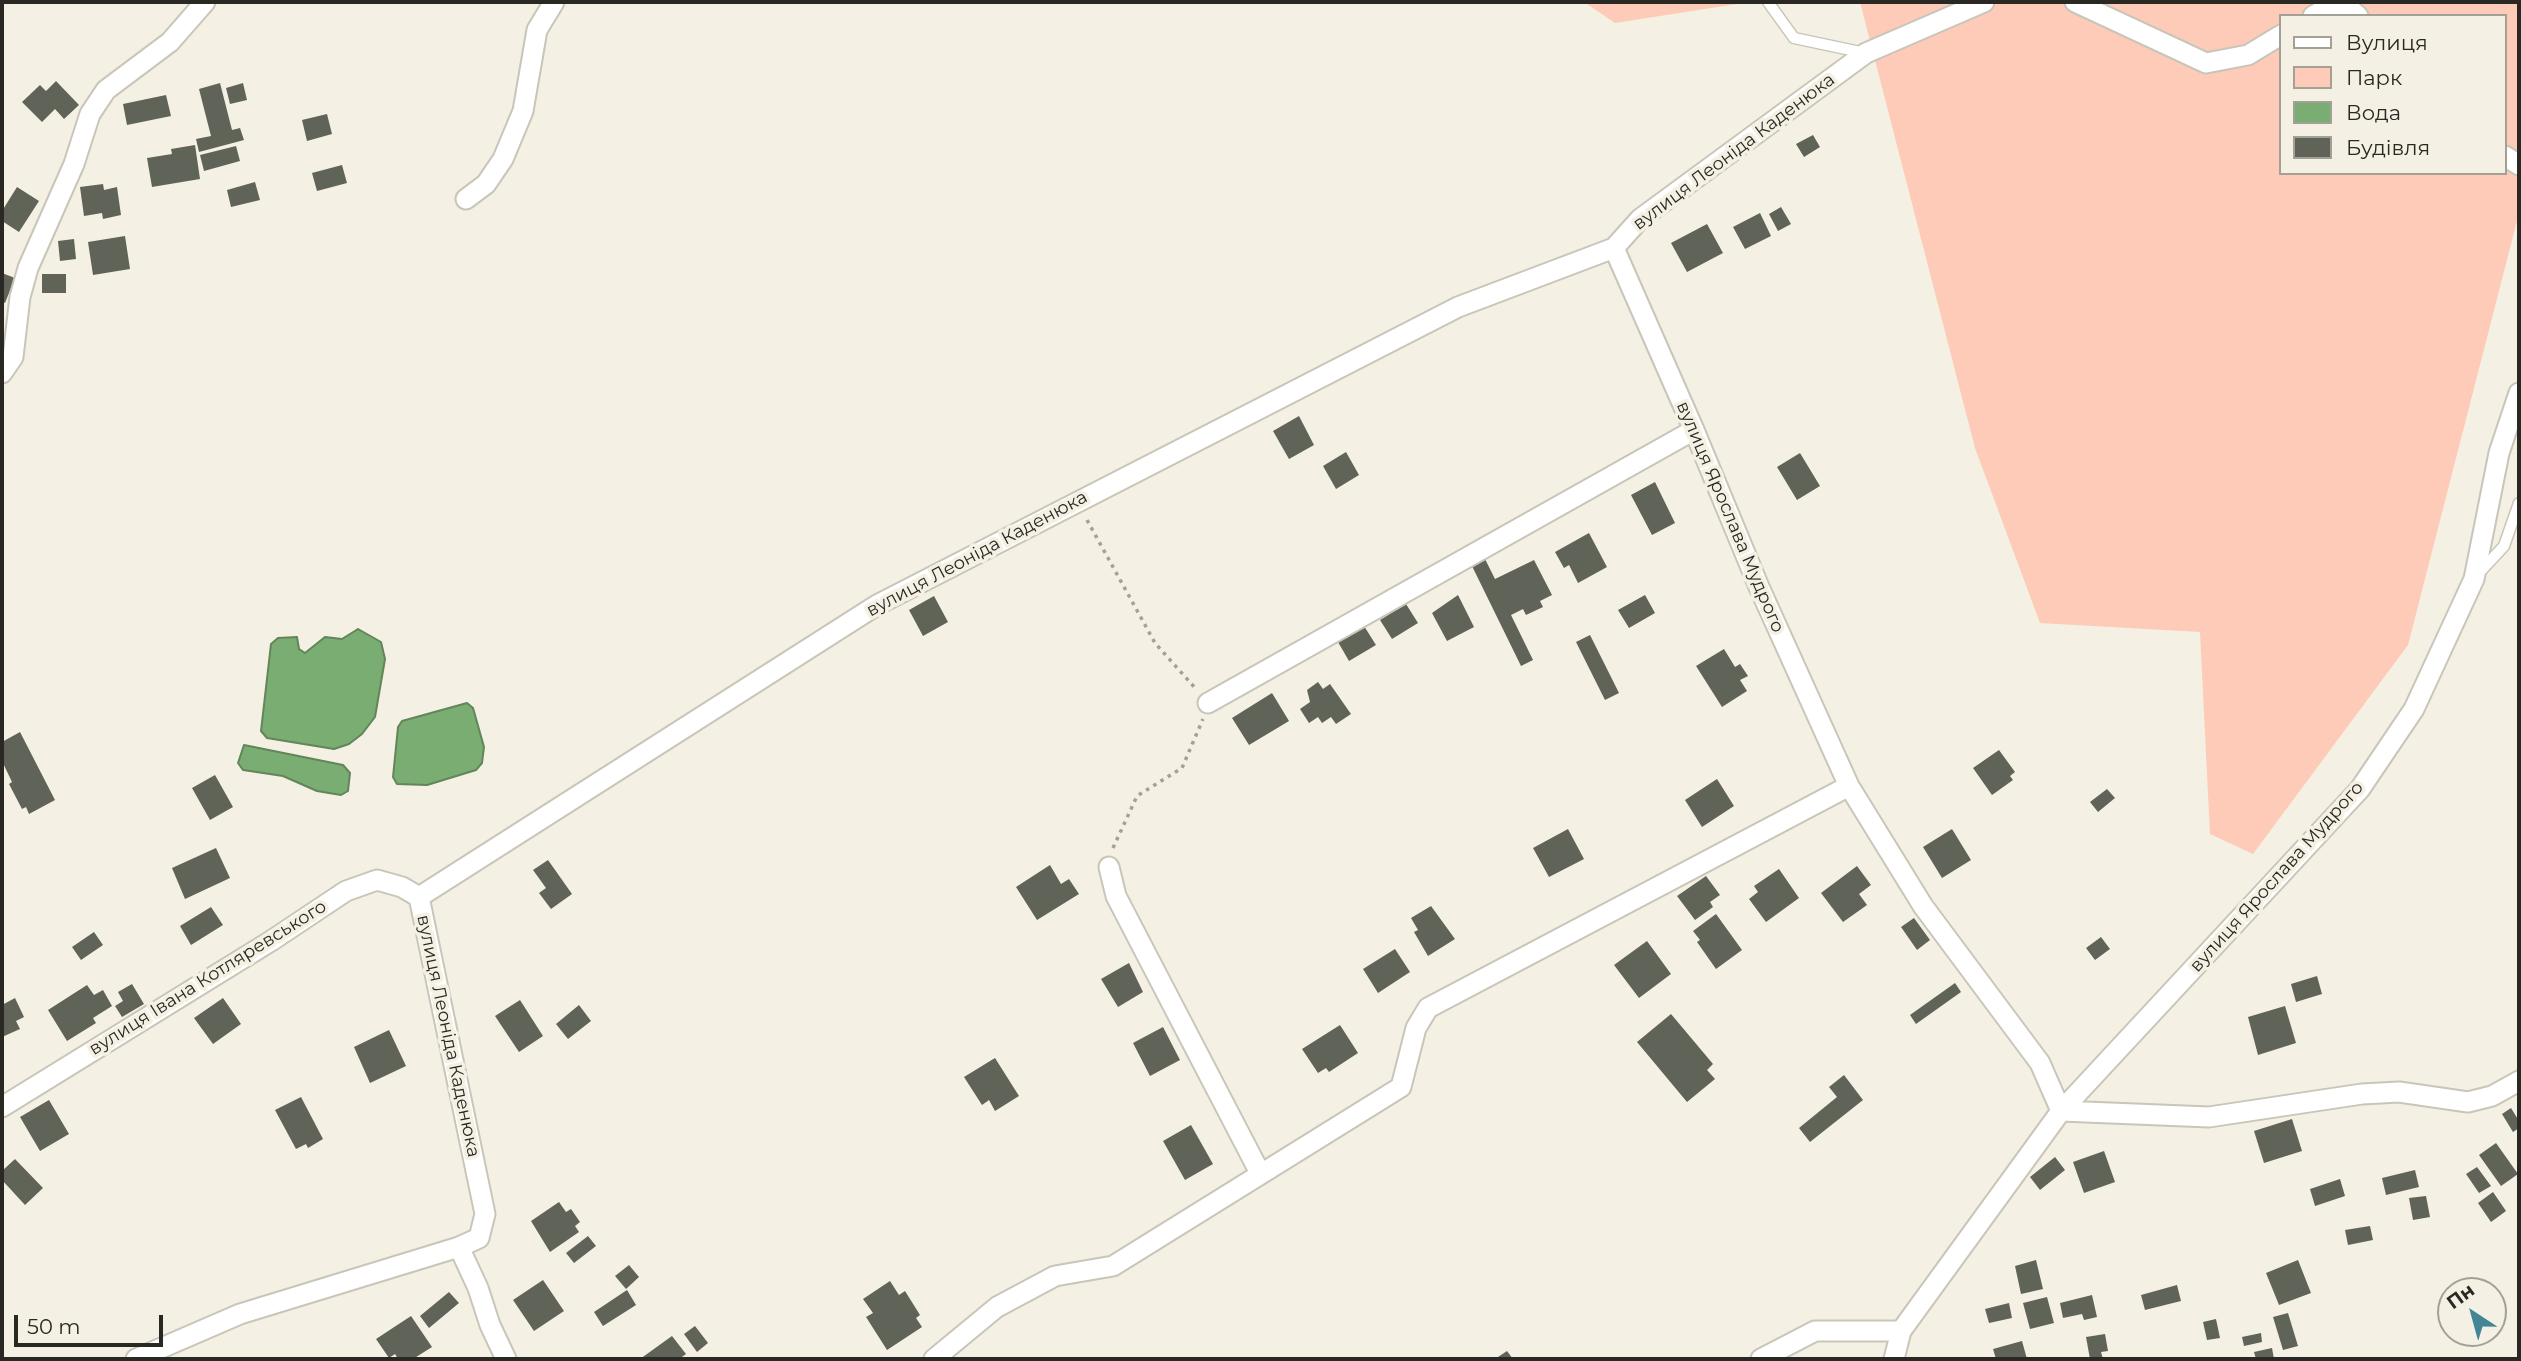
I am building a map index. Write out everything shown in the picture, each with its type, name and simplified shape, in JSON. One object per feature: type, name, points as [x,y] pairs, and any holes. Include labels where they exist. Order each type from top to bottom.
[{"type":"street","points":[[2,373],[13,357],[20,297],[28,268],[74,164],[90,114],[106,90],[170,42],[205,2]]},
{"type":"street","points":[[466,199],[486,184],[503,159],[523,111],[537,30],[554,2]]},
{"type":"street","name":"вулиця Леоніда Каденюка","points":[[136,1359],[240,1314],[459,1247],[479,1238],[485,1214],[419,897],[877,605],[1458,307],[1614,248],[1640,219],[1866,53],[1984,2]]},
{"type":"street","points":[[2076,2],[2206,63],[2248,55],[2280,36]]},
{"type":"street","points":[[2317,14],[2325,9],[2351,10],[2356,14]]},
{"type":"street","name":"вулиця Ярослава Мудрого","points":[[1614,248],[1759,587],[1849,786],[1923,906],[2040,1063],[2061,1111]]},
{"type":"street","name":"вулиця Ярослава Мудрого","points":[[1894,1359],[1901,1331],[2061,1111],[2360,789],[2414,709],[2474,579],[2499,453],[2519,393]]},
{"type":"street","points":[[1208,703],[1694,430]]},
{"type":"street","points":[[934,1359],[997,1307],[1055,1276],[1113,1266],[1401,1087],[1416,1028],[1429,1009],[1849,786]]},
{"type":"street","points":[[1109,867],[1116,897],[1260,1173]]},
{"type":"street","name":"вулиця Івана Котляревського","points":[[2,1107],[271,941],[346,891],[377,880],[402,887],[419,897]]},
{"type":"street","points":[[2061,1111],[2209,1117],[2362,1094],[2399,1092],[2468,1102],[2492,1096],[2519,1081]]},
{"type":"street","points":[[459,1247],[506,1359]]},
{"type":"street","points":[[1761,1359],[1815,1331],[1901,1331]]},
{"type":"lane","points":[[1768,2],[1794,38],[1866,53]]},
{"type":"lane","points":[[2474,579],[2504,546],[2519,503]]},
{"type":"path","points":[[1077,502],[1155,643],[1208,703],[1182,768],[1137,796],[1116,837],[1109,867]]},
{"type":"green space","points":[[1584,2],[1750,2],[1615,23]]},
{"type":"green space","points":[[1860,2],[2519,2],[2519,213],[2408,645],[2253,854],[2210,834],[2200,632],[2040,623],[1975,448]]},
{"type":"water","points":[[358,629],[381,642],[385,659],[375,717],[362,734],[349,744],[334,749],[267,738],[261,731],[271,644],[278,638],[297,637],[299,649],[305,653],[325,637],[342,639]]},
{"type":"water","points":[[467,703],[473,708],[484,747],[482,763],[476,770],[427,785],[397,784],[393,777],[398,727],[402,721]]},
{"type":"water","points":[[244,745],[343,765],[350,773],[348,791],[341,795],[317,791],[283,776],[243,770],[238,763]]},
{"type":"building","points":[[56,81],[79,105],[64,119],[55,109],[42,122],[22,102],[40,85],[46,91]]},
{"type":"building","points":[[220,83],[232,130],[240,128],[244,140],[199,152],[196,139],[211,136],[199,89]]},
{"type":"building","points":[[243,83],[247,100],[230,104],[226,88]]},
{"type":"building","points":[[166,95],[171,116],[127,125],[123,104]]},
{"type":"building","points":[[327,114],[332,134],[307,141],[302,120]]},
{"type":"building","points":[[1813,135],[1820,147],[1804,157],[1796,144]]},
{"type":"building","points":[[195,145],[200,179],[152,187],[147,158],[172,154],[171,149]]},
{"type":"building","points":[[236,146],[240,161],[204,171],[200,155]]},
{"type":"building","points":[[342,165],[347,183],[317,191],[312,173]]},
{"type":"building","points":[[255,182],[260,200],[231,207],[227,190]]},
{"type":"building","points":[[103,184],[104,190],[117,187],[121,215],[103,219],[102,213],[84,216],[80,187]]},
{"type":"building","points":[[17,187],[39,201],[19,232],[2,221],[2,211]]},
{"type":"building","points":[[1781,207],[1791,224],[1778,231],[1769,214]]},
{"type":"building","points":[[1760,213],[1771,236],[1745,249],[1733,227]]},
{"type":"building","points":[[1707,224],[1723,253],[1687,272],[1671,243]]},
{"type":"building","points":[[125,236],[130,269],[93,275],[88,242]]},
{"type":"building","points":[[74,239],[76,259],[60,261],[58,241]]},
{"type":"building","points":[[2,273],[15,278],[5,303],[2,302]]},
{"type":"building","points":[[42,274],[66,274],[66,293],[42,293]]},
{"type":"building","points":[[1299,416],[1314,445],[1289,459],[1273,431]]},
{"type":"building","points":[[1346,452],[1359,475],[1336,489],[1323,466]]},
{"type":"building","points":[[1800,453],[1820,486],[1797,500],[1777,467]]},
{"type":"building","points":[[1655,482],[1675,523],[1652,535],[1631,495]]},
{"type":"building","points":[[1589,533],[1607,567],[1578,583],[1569,565],[1564,568],[1555,552]]},
{"type":"building","points":[[1485,559],[1495,579],[1534,560],[1552,595],[1540,601],[1543,607],[1526,615],[1523,609],[1511,615],[1533,660],[1521,666],[1472,566]]},
{"type":"building","points":[[1458,595],[1474,627],[1447,641],[1432,613]]},
{"type":"building","points":[[1645,595],[1655,613],[1629,628],[1618,610]]},
{"type":"building","points":[[934,596],[948,622],[923,636],[909,610]]},
{"type":"building","points":[[1406,604],[1418,623],[1392,639],[1380,620]]},
{"type":"building","points":[[1364,626],[1376,645],[1349,661],[1338,642]]},
{"type":"building","points":[[1590,635],[1619,693],[1605,700],[1576,642]]},
{"type":"building","points":[[1724,649],[1735,667],[1740,664],[1748,676],[1740,680],[1747,691],[1722,707],[1696,666]]},
{"type":"building","points":[[1318,682],[1323,689],[1330,684],[1351,714],[1336,724],[1331,717],[1322,723],[1318,717],[1309,723],[1300,709],[1310,702],[1307,690]]},
{"type":"building","points":[[1272,693],[1289,721],[1249,745],[1232,718]]},
{"type":"building","points":[[20,732],[55,800],[29,814],[26,807],[22,809],[9,784],[12,782],[2,761],[2,742]]},
{"type":"building","points":[[1999,750],[2015,772],[2010,776],[2013,780],[1992,795],[1973,768]]},
{"type":"building","points":[[215,775],[233,807],[210,820],[192,788]]},
{"type":"building","points":[[1717,779],[1734,806],[1702,827],[1685,800]]},
{"type":"building","points":[[2107,789],[2115,798],[2098,812],[2090,802]]},
{"type":"building","points":[[1568,829],[1584,859],[1549,877],[1533,848]]},
{"type":"building","points":[[1952,829],[1971,860],[1942,878],[1923,847]]},
{"type":"building","points":[[216,848],[230,878],[185,899],[172,868]]},
{"type":"building","points":[[548,860],[572,894],[551,909],[539,893],[546,888],[533,870]]},
{"type":"building","points":[[1050,865],[1061,884],[1069,879],[1079,894],[1037,920],[1016,887]]},
{"type":"building","points":[[1857,866],[1871,885],[1859,894],[1867,905],[1843,922],[1821,893]]},
{"type":"building","points":[[1779,869],[1799,898],[1766,922],[1749,899],[1758,892],[1754,886]]},
{"type":"building","points":[[1706,876],[1720,895],[1710,902],[1713,907],[1695,920],[1677,896]]},
{"type":"building","points":[[1431,906],[1455,939],[1428,956],[1414,932],[1418,930],[1411,918]]},
{"type":"building","points":[[211,907],[223,925],[191,945],[180,926]]},
{"type":"building","points":[[1716,914],[1742,950],[1716,969],[1697,942],[1700,940],[1693,931]]},
{"type":"building","points":[[1914,918],[1930,940],[1917,950],[1901,927]]},
{"type":"building","points":[[94,932],[103,945],[81,960],[72,947]]},
{"type":"building","points":[[2101,937],[2110,949],[2095,960],[2086,948]]},
{"type":"building","points":[[1647,941],[1671,974],[1639,998],[1614,965]]},
{"type":"building","points":[[1395,949],[1410,972],[1378,993],[1363,969]]},
{"type":"building","points":[[1129,963],[1143,992],[1118,1007],[1101,979]]},
{"type":"building","points":[[2317,976],[2322,994],[2296,1002],[2291,984]]},
{"type":"building","points":[[1955,983],[1961,992],[1916,1024],[1910,1015]]},
{"type":"building","points":[[132,984],[144,1004],[122,1017],[115,1006],[123,1001],[118,992]]},
{"type":"building","points":[[87,985],[94,995],[103,990],[112,1006],[93,1018],[96,1023],[67,1041],[48,1010]]},
{"type":"building","points":[[15,998],[24,1017],[16,1021],[20,1029],[2,1037],[2,1005]]},
{"type":"building","points":[[223,998],[241,1024],[213,1044],[194,1018]]},
{"type":"building","points":[[520,1000],[543,1036],[519,1052],[495,1016]]},
{"type":"building","points":[[579,1005],[591,1021],[568,1039],[556,1024]]},
{"type":"building","points":[[2285,1006],[2296,1043],[2258,1055],[2248,1017]]},
{"type":"building","points":[[1671,1014],[1713,1064],[1707,1070],[1715,1079],[1687,1102],[1637,1042]]},
{"type":"building","points":[[1340,1025],[1358,1053],[1329,1072],[1326,1068],[1318,1073],[1302,1049]]},
{"type":"building","points":[[1163,1027],[1180,1060],[1150,1076],[1133,1043]]},
{"type":"building","points":[[389,1030],[406,1066],[370,1083],[354,1047]]},
{"type":"building","points":[[995,1058],[1019,1096],[995,1111],[989,1100],[982,1105],[964,1077]]},
{"type":"building","points":[[1844,1075],[1863,1100],[1810,1142],[1799,1128],[1837,1097],[1829,1087]]},
{"type":"building","points":[[301,1097],[323,1139],[308,1148],[306,1144],[296,1149],[275,1110]]},
{"type":"building","points":[[49,1100],[69,1134],[40,1151],[20,1117]]},
{"type":"building","points":[[2511,1108],[2519,1121],[2519,1128],[2513,1132],[2502,1114]]},
{"type":"building","points":[[2292,1119],[2302,1151],[2264,1163],[2254,1131]]},
{"type":"building","points":[[1191,1125],[1213,1164],[1185,1180],[1163,1141]]},
{"type":"building","points":[[2496,1143],[2518,1174],[2501,1186],[2479,1155]]},
{"type":"building","points":[[2104,1151],[2115,1182],[2084,1193],[2073,1162]]},
{"type":"building","points":[[2055,1157],[2065,1170],[2040,1190],[2030,1177]]},
{"type":"building","points":[[15,1159],[43,1188],[25,1205],[2,1180],[2,1171]]},
{"type":"building","points":[[2477,1167],[2491,1186],[2479,1193],[2466,1174]]},
{"type":"building","points":[[2415,1170],[2419,1187],[2386,1195],[2382,1178]]},
{"type":"building","points":[[2340,1179],[2345,1196],[2315,1206],[2310,1189]]},
{"type":"building","points":[[2493,1192],[2506,1211],[2491,1222],[2478,1203]]},
{"type":"building","points":[[2426,1196],[2430,1217],[2413,1220],[2409,1198]]},
{"type":"building","points":[[559,1202],[566,1212],[571,1209],[580,1222],[575,1226],[579,1232],[550,1252],[531,1221]]},
{"type":"building","points":[[2370,1226],[2373,1240],[2348,1245],[2345,1230]]},
{"type":"building","points":[[588,1236],[596,1246],[574,1263],[566,1253]]},
{"type":"building","points":[[2036,1260],[2043,1289],[2021,1294],[2015,1266]]},
{"type":"building","points":[[2298,1260],[2311,1293],[2279,1305],[2266,1273]]},
{"type":"building","points":[[629,1265],[639,1277],[626,1289],[615,1276]]},
{"type":"building","points":[[543,1280],[564,1311],[534,1331],[513,1300]]},
{"type":"building","points":[[890,1281],[899,1295],[905,1291],[920,1315],[916,1318],[922,1327],[887,1350],[866,1317],[873,1313],[863,1299]]},
{"type":"building","points":[[2177,1285],[2181,1301],[2145,1310],[2141,1295]]},
{"type":"building","points":[[627,1290],[636,1305],[603,1326],[594,1312]]},
{"type":"building","points":[[449,1292],[459,1303],[429,1328],[420,1316]]},
{"type":"building","points":[[2092,1295],[2097,1317],[2084,1320],[2082,1314],[2063,1318],[2060,1303]]},
{"type":"building","points":[[2047,1297],[2054,1323],[2030,1329],[2023,1303]]},
{"type":"building","points":[[2009,1303],[2012,1318],[1989,1323],[1985,1309]]},
{"type":"building","points":[[2288,1313],[2298,1346],[2283,1350],[2273,1317]]},
{"type":"building","points":[[411,1316],[432,1347],[413,1359],[398,1359],[395,1354],[389,1358],[376,1339]]},
{"type":"building","points":[[2216,1319],[2220,1338],[2207,1340],[2203,1322]]},
{"type":"building","points":[[695,1326],[708,1343],[697,1352],[684,1334]]},
{"type":"building","points":[[2261,1333],[2262,1342],[2244,1346],[2242,1337]]},
{"type":"building","points":[[2105,1334],[2108,1351],[2101,1352],[2103,1359],[2090,1359],[2086,1337]]},
{"type":"building","points":[[672,1336],[686,1354],[679,1359],[640,1359]]},
{"type":"building","points":[[2022,1341],[2027,1359],[1996,1359],[1993,1349]]},
{"type":"building","points":[[2272,1348],[2274,1359],[2256,1359],[2254,1352]]},
{"type":"building","points":[[1507,1351],[1513,1359],[1495,1359]]}]
